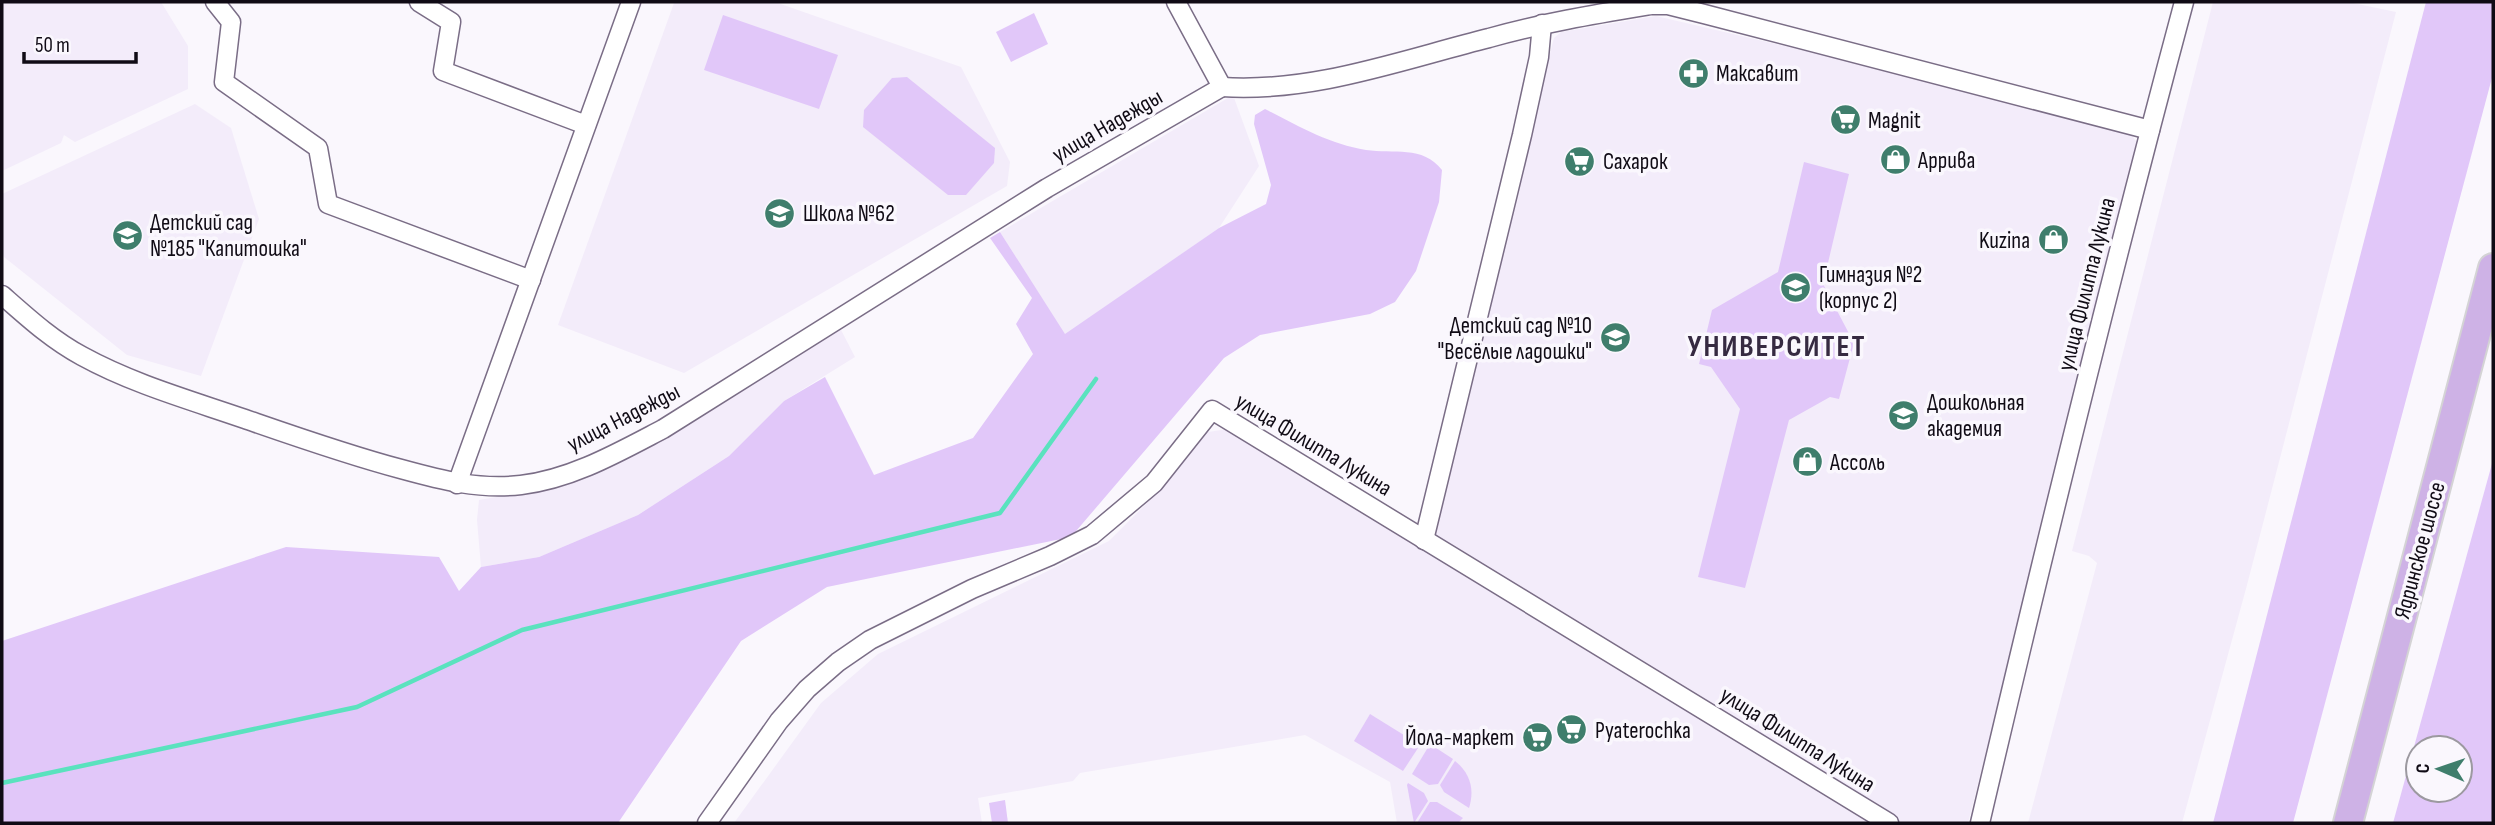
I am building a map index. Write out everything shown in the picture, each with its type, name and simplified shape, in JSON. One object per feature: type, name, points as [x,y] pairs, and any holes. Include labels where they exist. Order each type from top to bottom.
[{"type":"main road","name":"Ядринское шоссе","points":[[2348,823],[2492,270]]},
{"type":"street","points":[[215,2],[231,22],[224,82],[318,148],[328,204],[531,279]]},
{"type":"street","points":[[419,2],[451,22],[443,71],[586,125]]},
{"type":"street","points":[[457,484],[631,2]]},
{"type":"street","points":[[1176,2],[1222,87],[1255,89],[1319,81],[1542,24],[1651,5],[1668,5],[2150,130]]},
{"type":"street","name":"улица Филиппа Лукина","points":[[1980,823],[2022,641],[2184,2]]},
{"type":"street","points":[[1424,541],[1522,135],[1539,57],[1542,24]]},
{"type":"street","name":"улица Надежды","points":[[2,295],[39,328],[81,356],[146,385],[359,458],[457,484],[523,485],[556,478],[605,459],[652,435],[1047,188],[1222,87]]},
{"type":"street","name":"улица Филиппа Лукина","points":[[707,823],[779,721],[807,690],[838,662],[870,640],[972,589],[1042,560],[1092,535],[1154,482],[1212,410],[1889,823]]},
{"type":"shaded area","points":[[2,2],[161,2],[188,46],[188,89],[75,142],[64,135],[61,143],[2,171]]},
{"type":"shaded area","name":"Школа №62","points":[[775,2],[961,67],[1010,162],[1007,186],[684,373],[558,325],[674,3]]},
{"type":"shaded area","points":[[2213,2],[2348,2],[2396,12],[2247,585],[2182,823],[2028,823],[2097,563],[2089,556],[2072,551]]},
{"type":"shaded area","points":[[2426,2],[2493,2],[2493,74],[2293,823],[2213,823]]},
{"type":"shaded area","points":[[1034,13],[1048,44],[1011,62],[996,32]]},
{"type":"shaded area","points":[[723,15],[838,55],[819,109],[704,70]]},
{"type":"shaded area","name":"Гимназия №2 (корпус 2)","points":[[1656,16],[1814,53],[2014,105],[2017,96],[2129,132],[2140,146],[1968,823],[1397,823],[1390,782],[1305,735],[1080,773],[1073,781],[978,798],[982,823],[734,823],[821,703],[878,654],[1109,541],[1156,494],[1202,433],[1234,428],[1419,548],[1554,38],[1561,32]]},
{"type":"shaded area","points":[[907,77],[995,148],[994,163],[966,195],[948,195],[863,127],[864,110],[892,78]]},
{"type":"shaded area","points":[[1233,95],[1259,166],[1219,228],[1065,335],[1000,232]]},
{"type":"shaded area","name":"Детский сад №185 \"Капитошка\"","points":[[195,104],[231,128],[259,219],[201,376],[127,355],[4,257],[2,251],[2,194]]},
{"type":"shaded area","points":[[1265,109],[1314,134],[1339,143],[1366,150],[1417,154],[1434,162],[1442,170],[1439,202],[1416,271],[1395,302],[1370,314],[1260,335],[1224,358],[1071,537],[827,587],[741,641],[618,823],[2,823],[2,641],[286,547],[439,557],[459,591],[481,567],[539,557],[638,515],[729,456],[784,401],[825,377],[874,475],[973,438],[1033,354],[1016,324],[1032,298],[990,238],[1000,232],[1065,334],[1219,228],[1266,204],[1271,185],[1254,124],[1255,115]]},
{"type":"shaded area","points":[[1804,162],[1849,174],[1823,284],[1854,343],[1839,399],[1830,397],[1789,420],[1745,588],[1698,577],[1740,409],[1711,367],[1699,364],[1712,310],[1778,272]]},
{"type":"shaded area","points":[[839,326],[855,357],[784,401],[729,456],[638,515],[539,557],[481,567],[477,520],[479,500],[573,483],[674,430]]},
{"type":"shaded area","points":[[2493,460],[2493,814],[2491,823],[2393,823],[2404,783],[2404,804],[2474,804],[2474,734],[2418,734]]},
{"type":"shaded area","points":[[1370,714],[1420,745],[1403,771],[1354,741]]},
{"type":"shaded area","points":[[1430,744],[1453,759],[1438,784],[1429,785],[1412,774]]},
{"type":"shaded area","points":[[1455,761],[1470,782],[1469,808],[1444,792],[1440,785]]},
{"type":"shaded area","points":[[1408,783],[1424,793],[1428,801],[1414,823],[1407,785]]},
{"type":"shaded area","points":[[1005,800],[1008,823],[992,823],[989,803]]},
{"type":"shaded area","points":[[1430,802],[1437,802],[1463,818],[1458,823],[1417,823]]},
{"type":"waterway","points":[[2,783],[357,707],[522,630],[1000,513],[1096,379]]},
{"type":"place","name":"Максавит","points":[[1693,73]]},
{"type":"place","name":"Magnit","points":[[1845,120]]},
{"type":"place","name":"Аррива","points":[[1895,160]]},
{"type":"place","name":"Сахарок","points":[[1580,161]]},
{"type":"place","name":"Школа №62","points":[[780,213]]},
{"type":"place","name":"Детский сад №185 \"Капитошка\"","points":[[127,235]]},
{"type":"place","name":"Kuzina","points":[[2053,240]]},
{"type":"place","name":"Гимназия №2 (корпус 2)","points":[[1796,287]]},
{"type":"place","name":"Детский сад №10 \"Весёлые ладошки\"","points":[[1615,338]]},
{"type":"place","name":"Дошкольная академия","points":[[1904,415]]},
{"type":"place","name":"Ассоль","points":[[1807,462]]},
{"type":"place","name":"Pyaterochka","points":[[1572,730]]},
{"type":"place","name":"Йола-маркет","points":[[1537,737]]},
{"type":"district","name":"УНИВЕРСИТЕТ","points":[[1777,346]]}]
